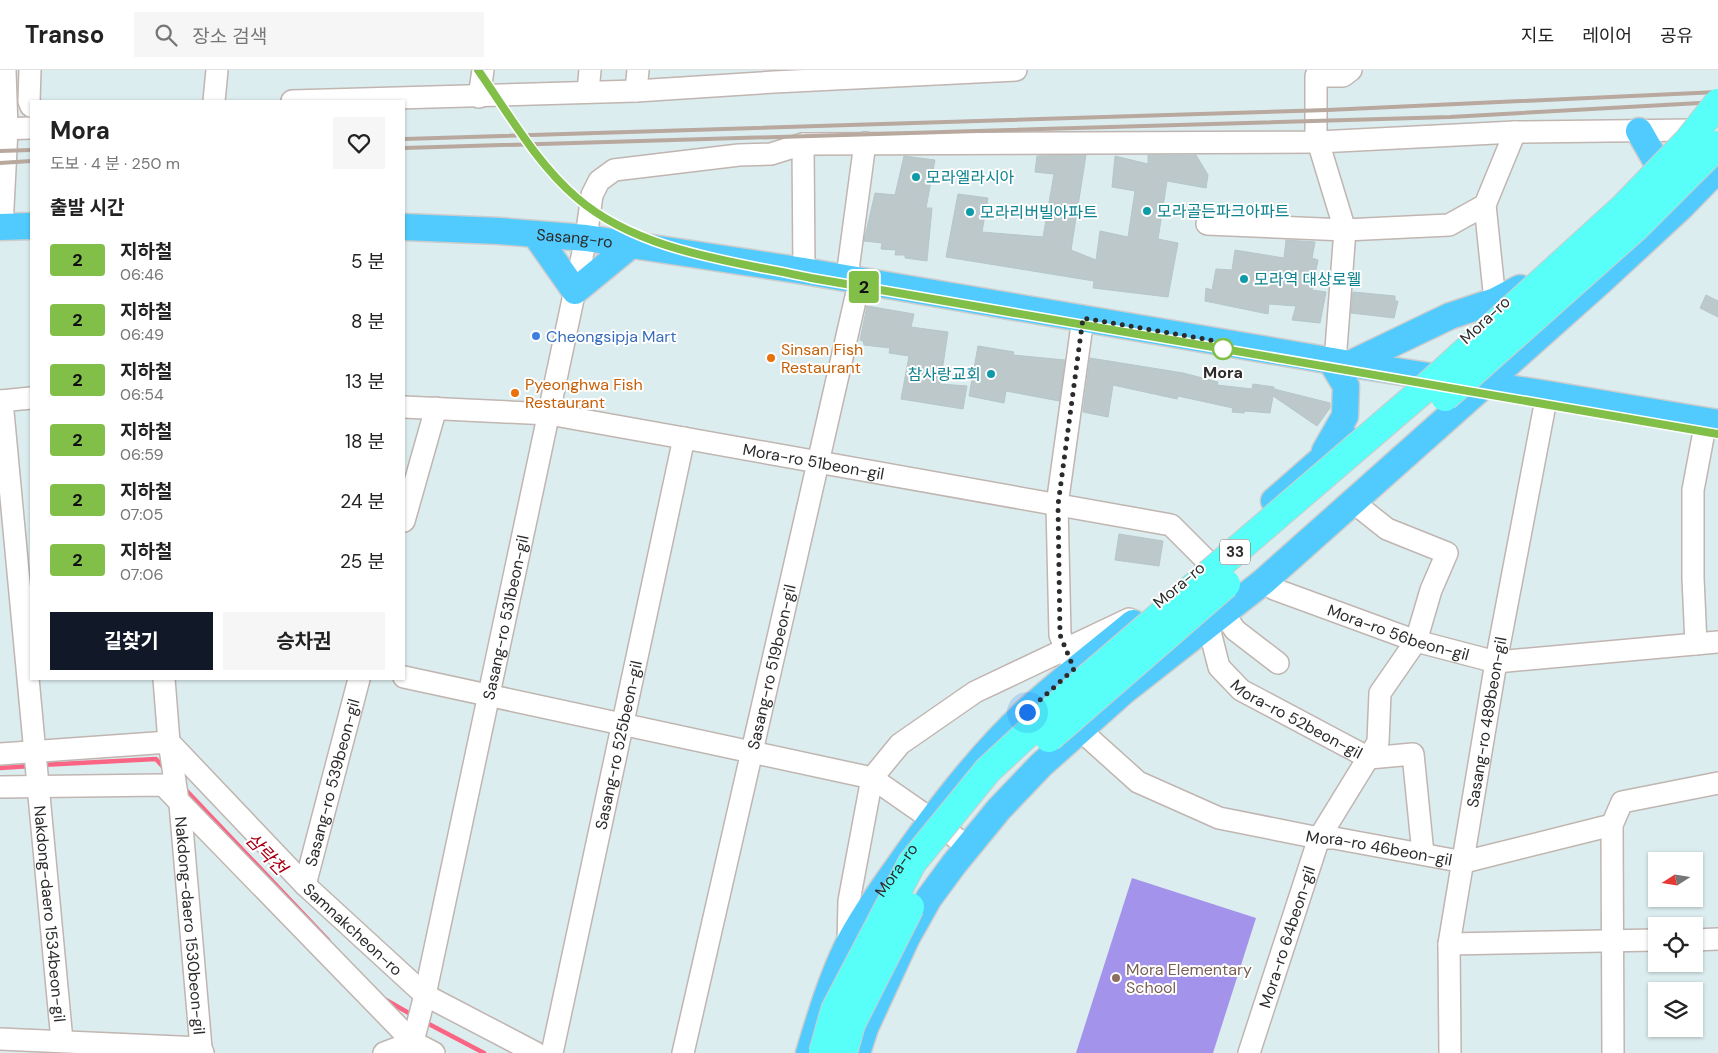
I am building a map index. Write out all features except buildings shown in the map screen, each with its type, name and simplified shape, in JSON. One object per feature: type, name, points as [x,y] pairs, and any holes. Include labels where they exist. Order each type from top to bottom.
[{"type":"highway","name":"Mora-ro","points":[[823,1053],[835,1010],[912,863],[988,770],[1082,683],[1422,391],[1610,221],[1688,141],[1718,103]]},
{"type":"highway","name":"Mora-ro","points":[[843,1053],[851,1024],[928,874],[1003,779],[1449,392],[1637,226],[1718,145]]},
{"type":"main road","name":"Mora-ro","points":[[808,1053],[827,996],[848,946],[878,896],[952,791],[1020,718],[1070,658],[1148,610],[1207,561],[1320,460],[1422,375],[1659,166],[1693,130],[1718,97]]},
{"type":"main road","points":[[1639,131],[1659,166]]},
{"type":"main road","points":[[858,1053],[865,1028],[906,939],[929,898],[999,809],[1079,729],[1215,618],[1263,582],[1674,214],[1718,169]]},
{"type":"main road","points":[[1,227],[30,223]]},
{"type":"main road","name":"Sasang-ro","points":[[405,227],[586,238],[854,278],[1339,362],[1483,386],[1535,392],[1712,422]]},
{"type":"main road","points":[[535,234],[575,290],[631,245]]},
{"type":"main road","points":[[1320,460],[1345,416],[1346,386],[1339,362],[1450,316],[1495,301],[1520,288]]},
{"type":"main road","points":[[1514,358],[1535,392]]},
{"type":"street","points":[[1,227],[5,70]]},
{"type":"street","points":[[30,70],[31,100]]},
{"type":"street","points":[[214,100],[217,70]]},
{"type":"street","points":[[479,97],[483,70]]},
{"type":"street","points":[[588,92],[590,70]]},
{"type":"street","points":[[636,91],[638,70]]},
{"type":"street","points":[[339,100],[636,91],[685,79],[1016,70]]},
{"type":"street","points":[[1339,362],[1345,230],[1316,135],[1316,76],[1343,76],[1351,70]]},
{"type":"street","points":[[4,129],[30,128]]},
{"type":"street","name":"Sasang-ro 531beon-gil","points":[[417,1025],[549,414],[586,238],[592,195],[599,181],[614,170],[739,155],[771,154],[802,144],[938,145],[1318,142],[1515,132],[1693,130]]},
{"type":"street","points":[[1495,301],[1486,205],[1515,132]]},
{"type":"street","points":[[802,144],[804,271]]},
{"type":"street","points":[[854,278],[865,144]]},
{"type":"street","points":[[1207,224],[1345,230],[1449,225],[1486,205]]},
{"type":"street","name":"Sasang-ro 519beon-gil","points":[[683,1053],[818,462],[854,278]]},
{"type":"street","points":[[848,946],[849,901],[872,778],[900,744],[975,692],[1070,658],[1060,635],[1058,505],[1083,318]]},
{"type":"street","name":"Sasang-ro 489beon-gil","points":[[1450,1053],[1449,944],[1496,662],[1535,392]]},
{"type":"street","points":[[1,401],[30,398]]},
{"type":"street","name":"Nakdong-daero 1534beon-gil","points":[[1,401],[35,767],[74,1046]]},
{"type":"street","name":"Mora-ro 51beon-gil","points":[[405,407],[549,414],[1171,525],[1207,561]]},
{"type":"street","points":[[405,517],[436,408]]},
{"type":"street","points":[[1696,644],[1693,578],[1693,490],[1712,422]]},
{"type":"street","name":"Sasang-ro 525beon-gil","points":[[552,1053],[684,438]]},
{"type":"street","name":"Mora-ro 64beon-gil","points":[[1248,1053],[1319,838],[1378,742],[1380,694],[1416,640],[1432,590],[1447,553],[1387,529],[1353,502]]},
{"type":"street","name":"Mora-ro 56beon-gil","points":[[1263,582],[1274,589],[1416,640],[1496,662],[1718,642]]},
{"type":"street","points":[[1215,618],[1235,630],[1278,663]]},
{"type":"street","name":"Mora-ro 52beon-gil","points":[[1215,618],[1219,667],[1241,690],[1369,758],[1414,754],[1423,854]]},
{"type":"street","points":[[405,677],[872,778],[968,847]]},
{"type":"street","name":"Nakdong-daero 1530beon-gil","points":[[0,1039],[74,1046],[202,1050],[179,802],[169,742],[164,680]]},
{"type":"street","name":"Sasang-ro 539beon-gil","points":[[305,885],[359,680]]},
{"type":"street","name":"Mora-ro 46beon-gil","points":[[1079,729],[1138,782],[1219,818],[1319,838],[1334,838],[1464,862],[1612,825]]},
{"type":"street","name":"Samnakcheon-ro","points":[[0,787],[35,767],[169,742],[305,885],[417,1025],[434,1053]]},
{"type":"street","name":"Samnakcheon-ro","points":[[0,754],[35,767],[163,785],[417,1025],[536,1053]]},
{"type":"street","points":[[1613,1053],[1612,825],[1622,802],[1718,783]]},
{"type":"street","points":[[1703,940],[1718,939]]},
{"type":"street","points":[[1449,944],[1648,940]]},
{"type":"street","points":[[384,1053],[417,1025]]},
{"type":"shaded area","points":[[1132,878],[1256,918],[1213,1053],[1076,1053]]},
{"type":"waterway","name":"삼락천","points":[[41,765],[156,759],[164,768]]},
{"type":"waterway","name":"삼락천","points":[[0,768],[31,766]]},
{"type":"waterway","name":"삼락천","points":[[184,788],[328,940]]},
{"type":"waterway","name":"삼락천","points":[[386,1000],[414,1016]]},
{"type":"waterway","name":"삼락천","points":[[425,1022],[484,1053]]},
{"type":"railway","points":[[405,139],[1328,110],[1718,92]]},
{"type":"railway","points":[[405,148],[1450,117],[1718,102]]},
{"type":"railway","points":[[0,151],[30,150]]},
{"type":"railway","points":[[0,163],[30,161]]},
{"type":"metro line","name":"2","points":[[478,70],[550,171],[577,198],[609,222],[649,239],[697,253],[811,278],[1718,434]]},
{"type":"place","name":"모라엘라시아","points":[[916,177]]},
{"type":"place","name":"모라골든파크아파트","points":[[1147,211]]},
{"type":"place","name":"모라리버빌아파트","points":[[970,212]]},
{"type":"place","name":"모라역 대상로웰","points":[[1244,279]]},
{"type":"place","name":"Cheongsipja Mart","points":[[536,336]]},
{"type":"place","name":"Mora","points":[[1223,349]]},
{"type":"place","name":"Sinsan Fish Restaurant","points":[[771,358]]},
{"type":"place","name":"참사랑교회","points":[[991,374]]},
{"type":"place","name":"Pyeonghwa Fish Restaurant","points":[[515,393]]},
{"type":"place","name":"Mora Elementary School","points":[[1116,978]]},
{"type":"route","points":[[1027,712],[1074,669],[1060,635],[1058,505],[1083,318],[1216,341],[1223,349]]}]
